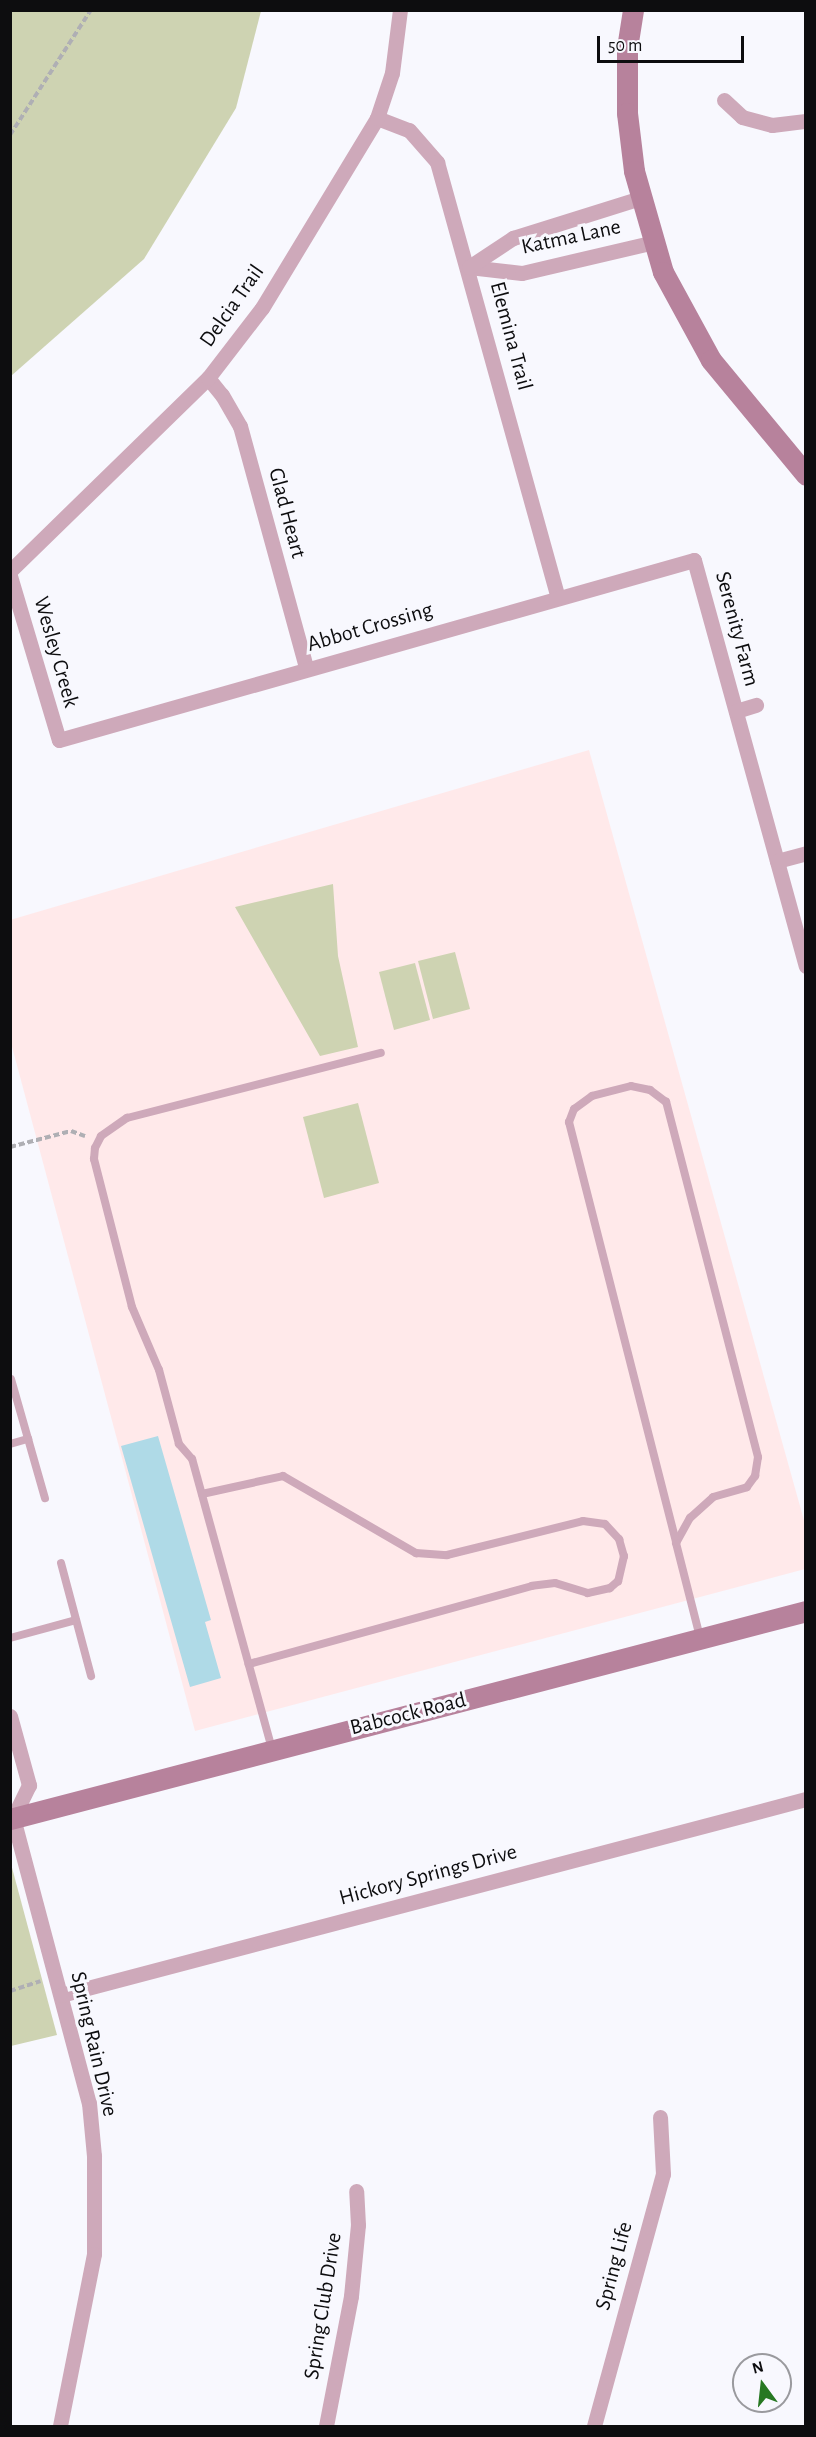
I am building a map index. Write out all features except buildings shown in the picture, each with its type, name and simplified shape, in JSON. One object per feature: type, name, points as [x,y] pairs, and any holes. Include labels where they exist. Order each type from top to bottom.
[{"type":"main road","points":[[633,10],[627,48],[627,113],[641,198],[663,272],[711,360],[806,475]]},
{"type":"main road","name":"Babcock Road","points":[[11,1818],[806,1611]]},
{"type":"street","name":"Delcia Trail","points":[[10,571],[208,378],[262,308],[377,118],[392,73],[400,10]]},
{"type":"street","points":[[724,100],[742,117],[772,125],[806,121]]},
{"type":"street","name":"Elemina Trail","points":[[377,118],[409,130],[437,162],[469,267],[558,597]]},
{"type":"street","name":"Katma Lane","points":[[469,267],[513,238],[641,198]]},
{"type":"street","name":"Katma Lane","points":[[469,267],[522,273],[654,242]]},
{"type":"street","name":"Glad Heart","points":[[208,378],[222,394],[240,426],[306,668]]},
{"type":"street","name":"Abbot Crossing","points":[[59,740],[306,668],[694,560]]},
{"type":"street","name":"Serenity Farm","points":[[694,560],[806,966]]},
{"type":"street","name":"Wesley Creek","points":[[10,576],[59,740]]},
{"type":"street","name":"Serenity Farm","points":[[736,711],[756,705]]},
{"type":"street","points":[[777,861],[806,853]]},
{"type":"street","points":[[11,1818],[28,1785],[12,1725]]},
{"type":"street","name":"Hickory Springs Drive","points":[[61,1995],[806,1799]]},
{"type":"street","name":"Spring Rain Drive","points":[[11,1818],[89,2103],[96,2211],[94,2254],[60,2427]]},
{"type":"street","name":"Spring Life","points":[[594,2427],[663,2174],[660,2117]]},
{"type":"street","name":"Spring Club Drive","points":[[326,2427],[351,2296],[358,2225],[356,2191]]},
{"type":"lane","points":[[272,1749],[192,1459],[179,1444],[159,1370],[132,1307],[94,1159],[95,1148],[101,1136],[128,1118],[381,1053]]},
{"type":"lane","points":[[676,1543],[690,1518],[713,1497],[747,1487],[755,1476],[758,1457],[666,1102],[650,1090],[631,1086],[592,1096],[574,1109],[569,1122],[700,1638]]},
{"type":"lane","points":[[11,1378],[45,1498]]},
{"type":"lane","points":[[10,1443],[28,1438]]},
{"type":"lane","points":[[202,1494],[283,1476],[416,1553],[447,1555],[583,1521],[605,1524],[619,1539],[624,1556],[618,1581],[609,1588],[588,1593],[555,1584],[532,1586],[249,1664]]},
{"type":"lane","points":[[61,1563],[91,1676]]},
{"type":"lane","points":[[10,1638],[76,1620]]},
{"type":"path","points":[[10,135],[91,10]]},
{"type":"path","points":[[10,1147],[71,1131],[85,1136]]},
{"type":"path","points":[[10,1991],[40,1981]]},
{"type":"shaded area","points":[[589,750],[805,1524],[805,1569],[195,1731],[11,1043],[10,920]]},
{"type":"green space","points":[[11,10],[261,11],[236,108],[144,259],[11,376]]},
{"type":"green space","points":[[333,884],[338,956],[358,1047],[320,1056],[235,907]]},
{"type":"green space","points":[[455,952],[470,1009],[433,1019],[418,961]]},
{"type":"green space","points":[[415,963],[430,1020],[394,1030],[379,972]]},
{"type":"green space","points":[[358,1103],[379,1183],[324,1198],[303,1117]]},
{"type":"green space","points":[[11,1864],[57,2035],[10,2046]]},
{"type":"water","points":[[158,1436],[211,1620],[205,1622],[221,1678],[190,1687],[121,1446]]}]
